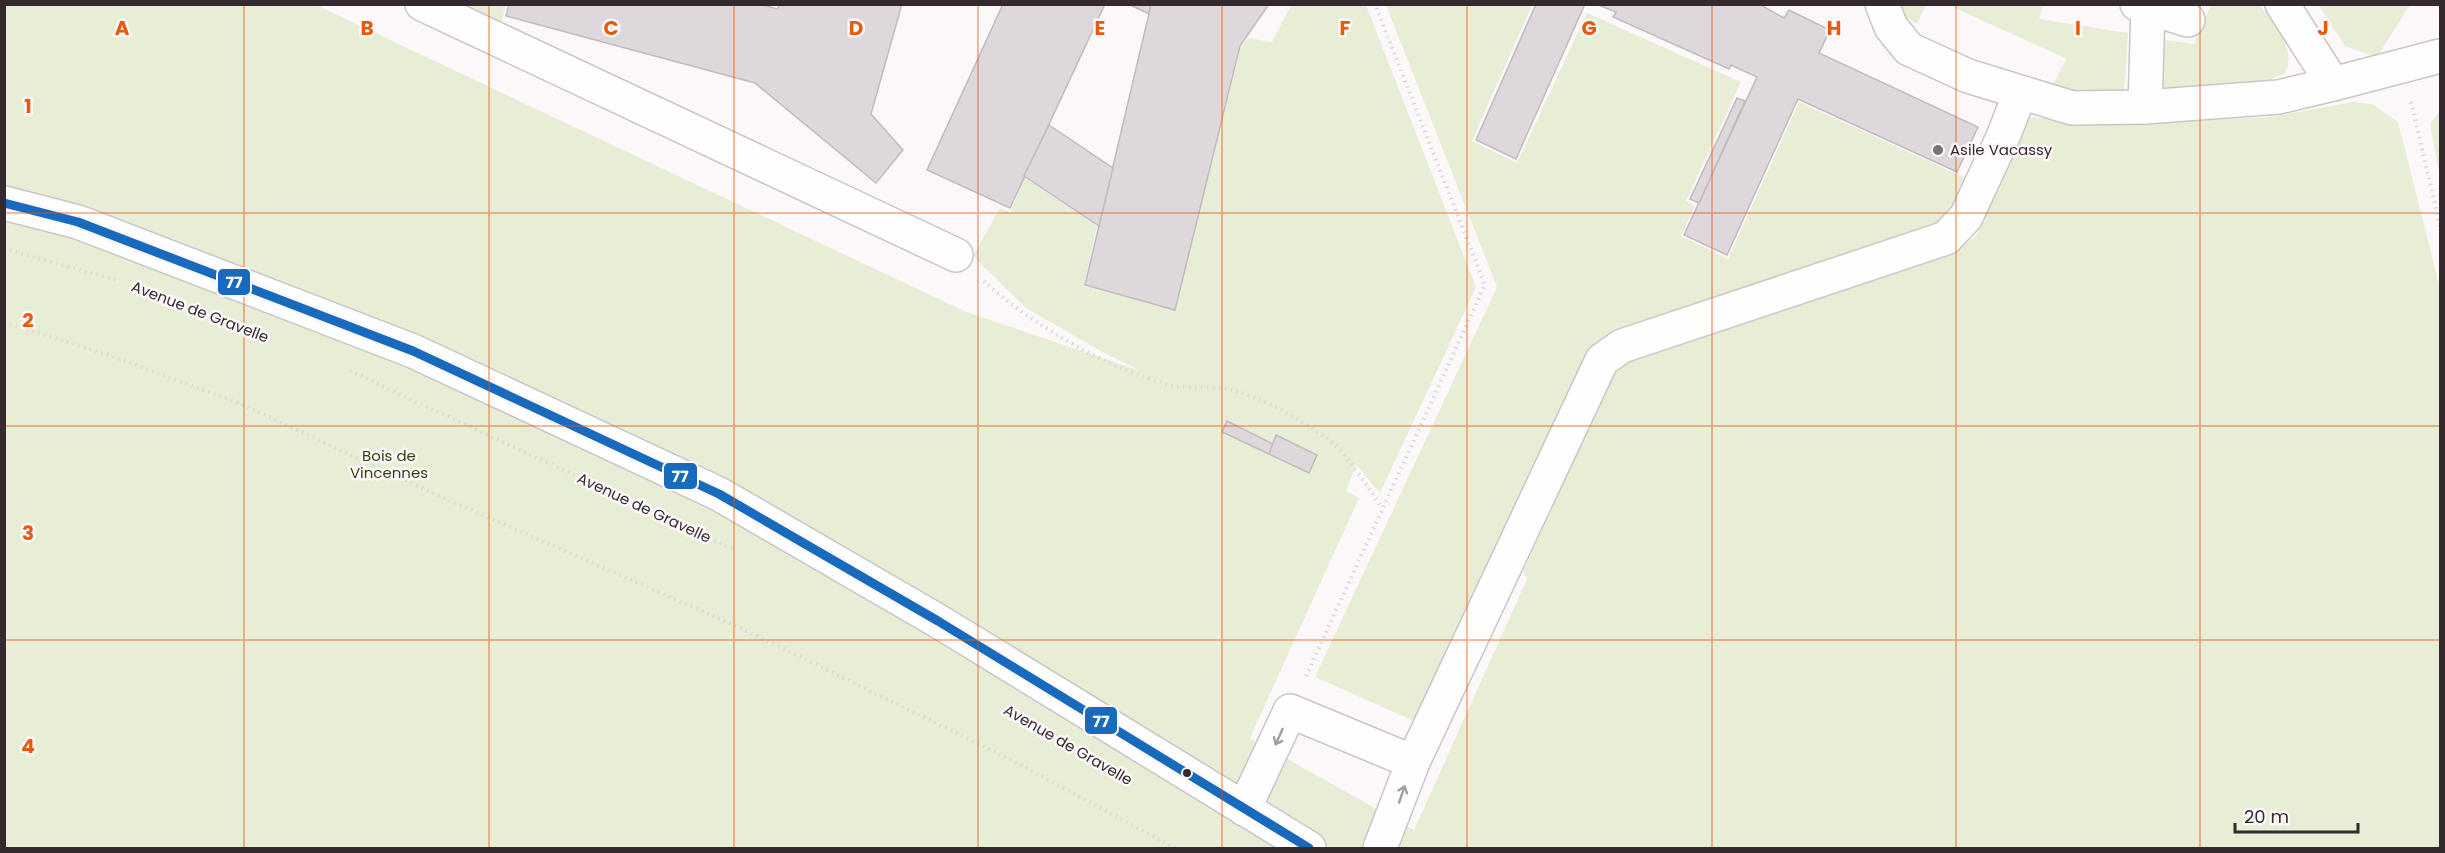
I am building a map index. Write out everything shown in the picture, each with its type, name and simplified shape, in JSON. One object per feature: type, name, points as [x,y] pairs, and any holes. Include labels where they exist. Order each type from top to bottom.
[{"type":"street","points":[[422,4],[956,255]]},
{"type":"street","points":[[1882,4],[1891,27],[1909,49],[1968,76],[2072,108],[2145,107],[2279,97],[2440,56]]},
{"type":"street","points":[[2282,4],[2333,84]]},
{"type":"street","points":[[2145,107],[2142,6],[2187,20]]},
{"type":"street","points":[[1380,849],[1413,762],[1602,360],[1622,346],[1946,238],[1966,217],[2003,137],[2020,93]]},
{"type":"street","points":[[4,203],[78,222],[413,351],[719,494],[939,621],[1309,849]]},
{"type":"street","points":[[1244,809],[1290,711],[1413,762]]},
{"type":"path","points":[[1290,711],[1485,285],[1375,4]]},
{"type":"path","points":[[2403,66],[2440,226]]},
{"type":"path","name":"Avenue de Gravelle","points":[[4,249],[123,282]]},
{"type":"path","points":[[956,255],[999,294],[1062,338],[1128,372],[1171,385],[1232,390],[1286,412],[1335,445],[1382,508]]},
{"type":"path","points":[[4,322],[114,357],[241,404],[446,499],[742,629],[1013,761],[1175,849]]},
{"type":"path","name":"Avenue de Gravelle","points":[[340,367],[743,554]]},
{"type":"green space","name":"Bois de Vincennes","points":[[5,5],[316,5],[964,311],[1141,371],[1097,349],[1026,308],[973,256],[1000,208],[1010,212],[1025,178],[1097,226],[1084,286],[1175,310],[1241,47],[1248,38],[1272,42],[1291,5],[1366,5],[1476,287],[1380,493],[1356,465],[1346,491],[1359,498],[1250,738],[1414,830],[1527,579],[1523,572],[1607,388],[1620,366],[1634,358],[1954,252],[1977,235],[2008,162],[2019,116],[2106,125],[2271,117],[2353,102],[2372,104],[2398,122],[2440,288],[2440,848],[5,848]]},
{"type":"green space","points":[[466,5],[506,5],[501,22]]},
{"type":"green space","points":[[1386,5],[1532,5],[1472,141],[1517,163],[1587,13],[1741,82],[1686,201],[1695,206],[1681,236],[1728,259],[1799,102],[1968,179],[1961,198],[1937,223],[1620,328],[1595,342],[1416,722],[1315,677],[1497,287]]},
{"type":"green space","points":[[1896,5],[1926,5],[1917,24],[1904,16]]},
{"type":"green space","points":[[1948,5],[2043,5],[2039,19],[2128,33],[2124,94],[2064,94],[2055,89],[2054,82],[2067,59]]},
{"type":"green space","points":[[2211,5],[2260,5],[2277,28],[2286,46],[2288,64],[2285,73],[2265,82],[2162,90],[2158,39],[2194,44]]},
{"type":"green space","points":[[2319,5],[2410,5],[2377,57],[2345,46]]},
{"type":"green space","points":[[2440,111],[2440,178],[2430,123]]},
{"type":"building","points":[[509,4],[760,4],[777,9],[781,4],[902,4],[871,114],[903,150],[876,183],[755,83],[506,16]]},
{"type":"building","points":[[1003,4],[1105,4],[1010,208],[927,170]]},
{"type":"building","points":[[1128,4],[1151,4],[1149,14]]},
{"type":"building","points":[[1269,4],[1240,46],[1175,310],[1085,285],[1151,5]]},
{"type":"building","points":[[1536,4],[1585,4],[1516,159],[1476,140]]},
{"type":"building","name":"Asile Vacassy","points":[[1596,4],[1759,4],[1784,18],[1789,10],[1830,30],[1819,53],[1978,127],[1957,172],[1798,99],[1727,255],[1684,235],[1757,77],[1731,65],[1729,69],[1613,17],[1616,12]]},
{"type":"building","points":[[1737,98],[1745,101],[1699,203],[1690,199]]},
{"type":"building","points":[[1049,125],[1113,168],[1099,226],[1024,176]]},
{"type":"building","points":[[1227,421],[1273,444],[1269,454],[1222,432]]},
{"type":"building","points":[[1276,435],[1317,455],[1309,473],[1269,454]]},
{"type":"transit line","name":"77","points":[[4,203],[78,222],[413,351],[719,494],[938,621],[1309,848]]},
{"type":"place","name":"Asile Vacassy","points":[[1938,150]]}]
